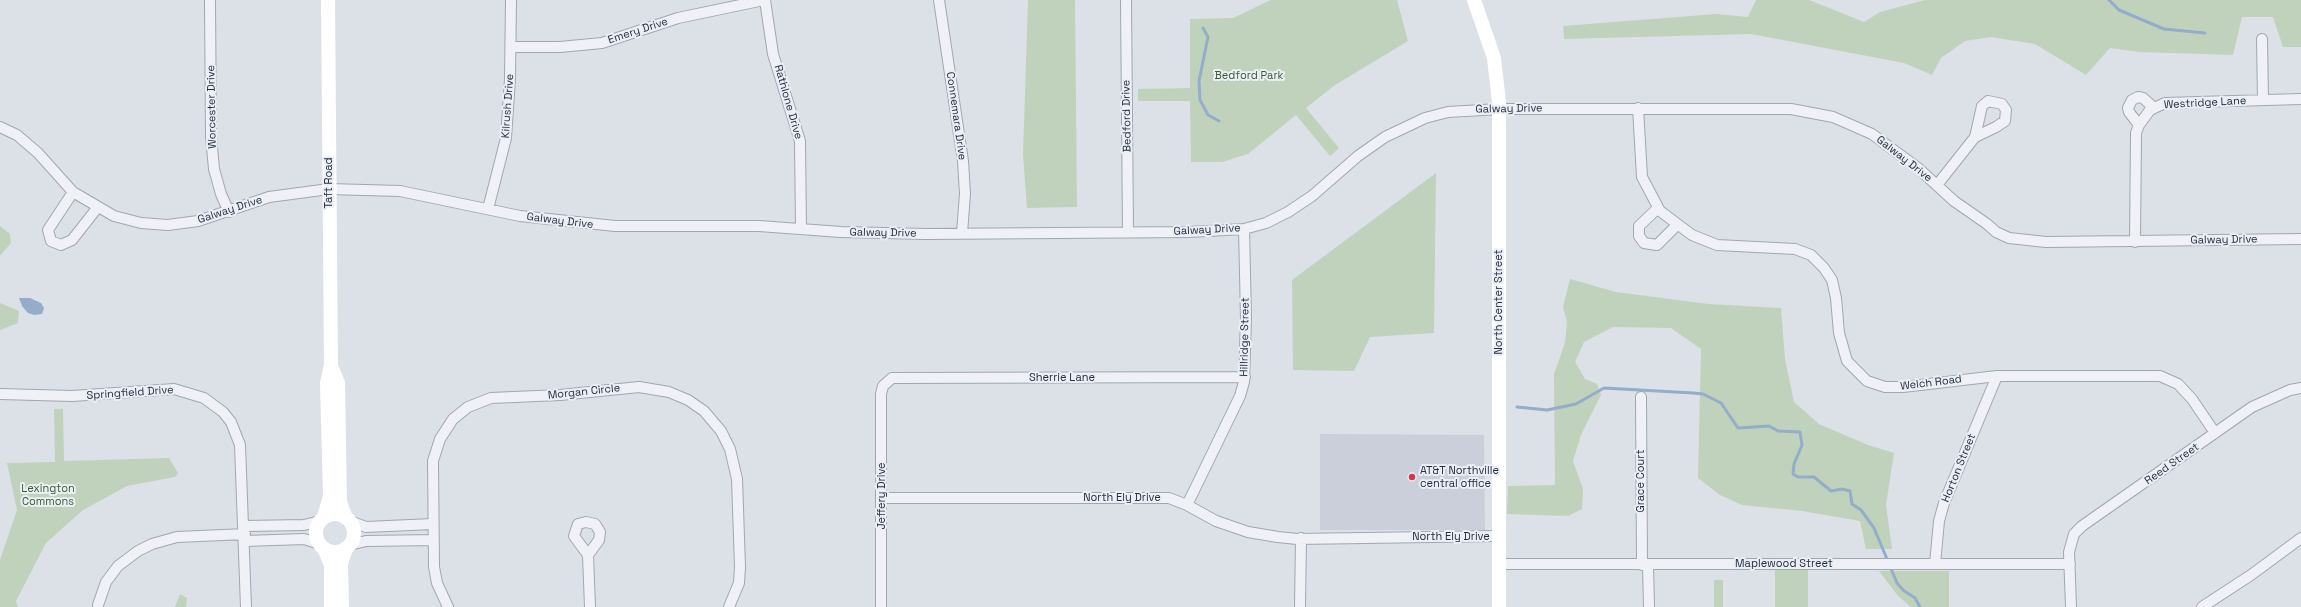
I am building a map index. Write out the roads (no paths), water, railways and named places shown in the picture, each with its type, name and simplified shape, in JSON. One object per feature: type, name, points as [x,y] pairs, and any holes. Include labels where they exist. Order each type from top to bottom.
[{"type":"street","name":"Worcester Drive","points":[[210,0],[211,136],[214,169],[221,194],[229,212]]},
{"type":"street","name":"Taft Road","points":[[322,519],[330,496],[327,383],[331,365],[328,0]]},
{"type":"street","name":"Kilrush Drive","points":[[488,209],[506,138],[511,47],[510,0]]},
{"type":"street","name":"Emery Drive","points":[[511,47],[560,47],[602,43],[678,18],[764,0]]},
{"type":"street","name":"Rathlone Drive","points":[[764,0],[773,54],[800,141],[801,230]]},
{"type":"street","name":"Connemara Drive","points":[[939,0],[963,161],[965,194],[962,233]]},
{"type":"street","name":"Bedford Drive","points":[[1126,0],[1128,232]]},
{"type":"street","name":"North Center Street","points":[[1477,1],[1494,58],[1500,109],[1499,607]]},
{"type":"street","points":[[2262,39],[2263,100]]},
{"type":"street","points":[[2139,125],[2129,112],[2128,108],[2132,100],[2138,97],[2143,98],[2153,107]]},
{"type":"street","name":"Westridge Lane","points":[[2135,242],[2136,133],[2139,125],[2153,107],[2165,103],[2301,99]]},
{"type":"street","name":"Welch Road","points":[[1638,108],[1642,177],[1658,208],[1677,225],[1692,235],[1717,244],[1796,249],[1811,255],[1824,268],[1832,280],[1836,298],[1839,333],[1847,361],[1867,381],[1884,387],[1903,388],[1997,376],[2160,376],[2178,384],[2192,399],[2215,433]]},
{"type":"street","name":"Galway Drive","points":[[0,127],[17,135],[38,153],[73,192],[98,207],[114,216],[141,223],[168,226],[198,221],[229,212],[269,197],[329,190],[400,190],[520,216],[584,225],[759,226],[841,232],[1211,232],[1244,229],[1266,223],[1288,212],[1312,196],[1358,156],[1385,137],[1425,118],[1448,112],[1500,109],[1791,109],[1813,112],[1849,123],[1872,134],[1894,148],[1937,185],[1996,232],[2009,238],[2021,241],[2046,242],[2301,239]]},
{"type":"street","points":[[1937,185],[1975,137]]},
{"type":"street","points":[[73,192],[48,230],[51,241],[61,245],[72,240],[98,207]]},
{"type":"street","points":[[1658,208],[1639,226],[1639,236],[1644,243],[1657,245],[1677,225]]},
{"type":"street","name":"Hillridge Street","points":[[1187,505],[1240,396],[1245,377],[1246,318],[1244,229]]},
{"type":"street","name":"Taft Road","points":[[331,365],[338,383],[340,502],[348,520]]},
{"type":"street","name":"Horton Street","points":[[1935,564],[1939,521],[1944,503],[1997,376]]},
{"type":"street","name":"Sherrie Lane","points":[[883,386],[892,378],[899,377],[1245,377]]},
{"type":"street","name":"Jeffery Drive","points":[[882,607],[883,498],[881,394],[883,386]]},
{"type":"street","name":"Morgan Circle","points":[[448,607],[437,583],[433,524],[434,453],[449,423],[468,407],[480,401],[503,396],[560,395],[624,387],[653,388],[670,392],[688,400],[704,411],[721,431],[732,455],[737,479],[740,567],[739,583],[729,607]]},
{"type":"street","name":"Reed Street","points":[[2071,607],[2070,544],[2082,526],[2252,407],[2290,390],[2301,388]]},
{"type":"street","name":"Springfield Drive","points":[[0,394],[72,396],[168,389],[185,390],[204,398],[223,412],[231,422],[240,444],[245,534],[246,607]]},
{"type":"street","name":"Grace Court","points":[[1641,397],[1645,565],[1649,607]]},
{"type":"street","name":"North Ely Drive","points":[[883,498],[1169,498],[1187,505],[1216,521],[1248,532],[1301,538],[1498,536]]},
{"type":"street","points":[[98,605],[106,582],[118,566],[138,551],[152,544],[177,538],[245,534],[304,525],[336,514],[366,527],[433,524]]},
{"type":"street","points":[[322,519],[316,532],[331,565],[331,607]]},
{"type":"street","points":[[342,607],[341,564],[354,533],[348,520]]},
{"type":"street","points":[[245,534],[304,539],[335,552],[348,546],[366,541],[433,540]]},
{"type":"street","points":[[1300,607],[1301,538]]},
{"type":"street","points":[[2202,607],[2251,575],[2301,538]]},
{"type":"street","points":[[588,555],[590,607]]},
{"type":"street","name":"Maplewood Street","points":[[1499,564],[2070,564]]},
{"type":"water","points":[[19,298],[30,298],[41,303],[44,308],[42,314],[34,315],[28,313],[22,306]]},
{"type":"waterway","points":[[2109,0],[2119,10],[2164,29],[2205,33]]},
{"type":"waterway","points":[[1203,28],[1208,37],[1199,81],[1200,100],[1208,115],[1219,121]]},
{"type":"waterway","points":[[1517,407],[1547,410],[1576,404],[1604,388],[1693,393],[1703,394],[1721,403],[1738,428],[1769,426],[1778,431],[1800,432],[1802,445],[1794,464],[1793,474],[1798,477],[1814,477],[1831,491],[1842,489],[1850,491],[1852,504],[1861,510],[1874,528],[1897,583],[1903,590],[1915,598],[1920,607]]},
{"type":"place","name":"AT&T Northville central office","points":[[1412,477]]},
{"type":"park label","name":"Bedford Park","points":[[1249,76]]},
{"type":"park label","name":"Lexington Commons","points":[[48,495]]}]
